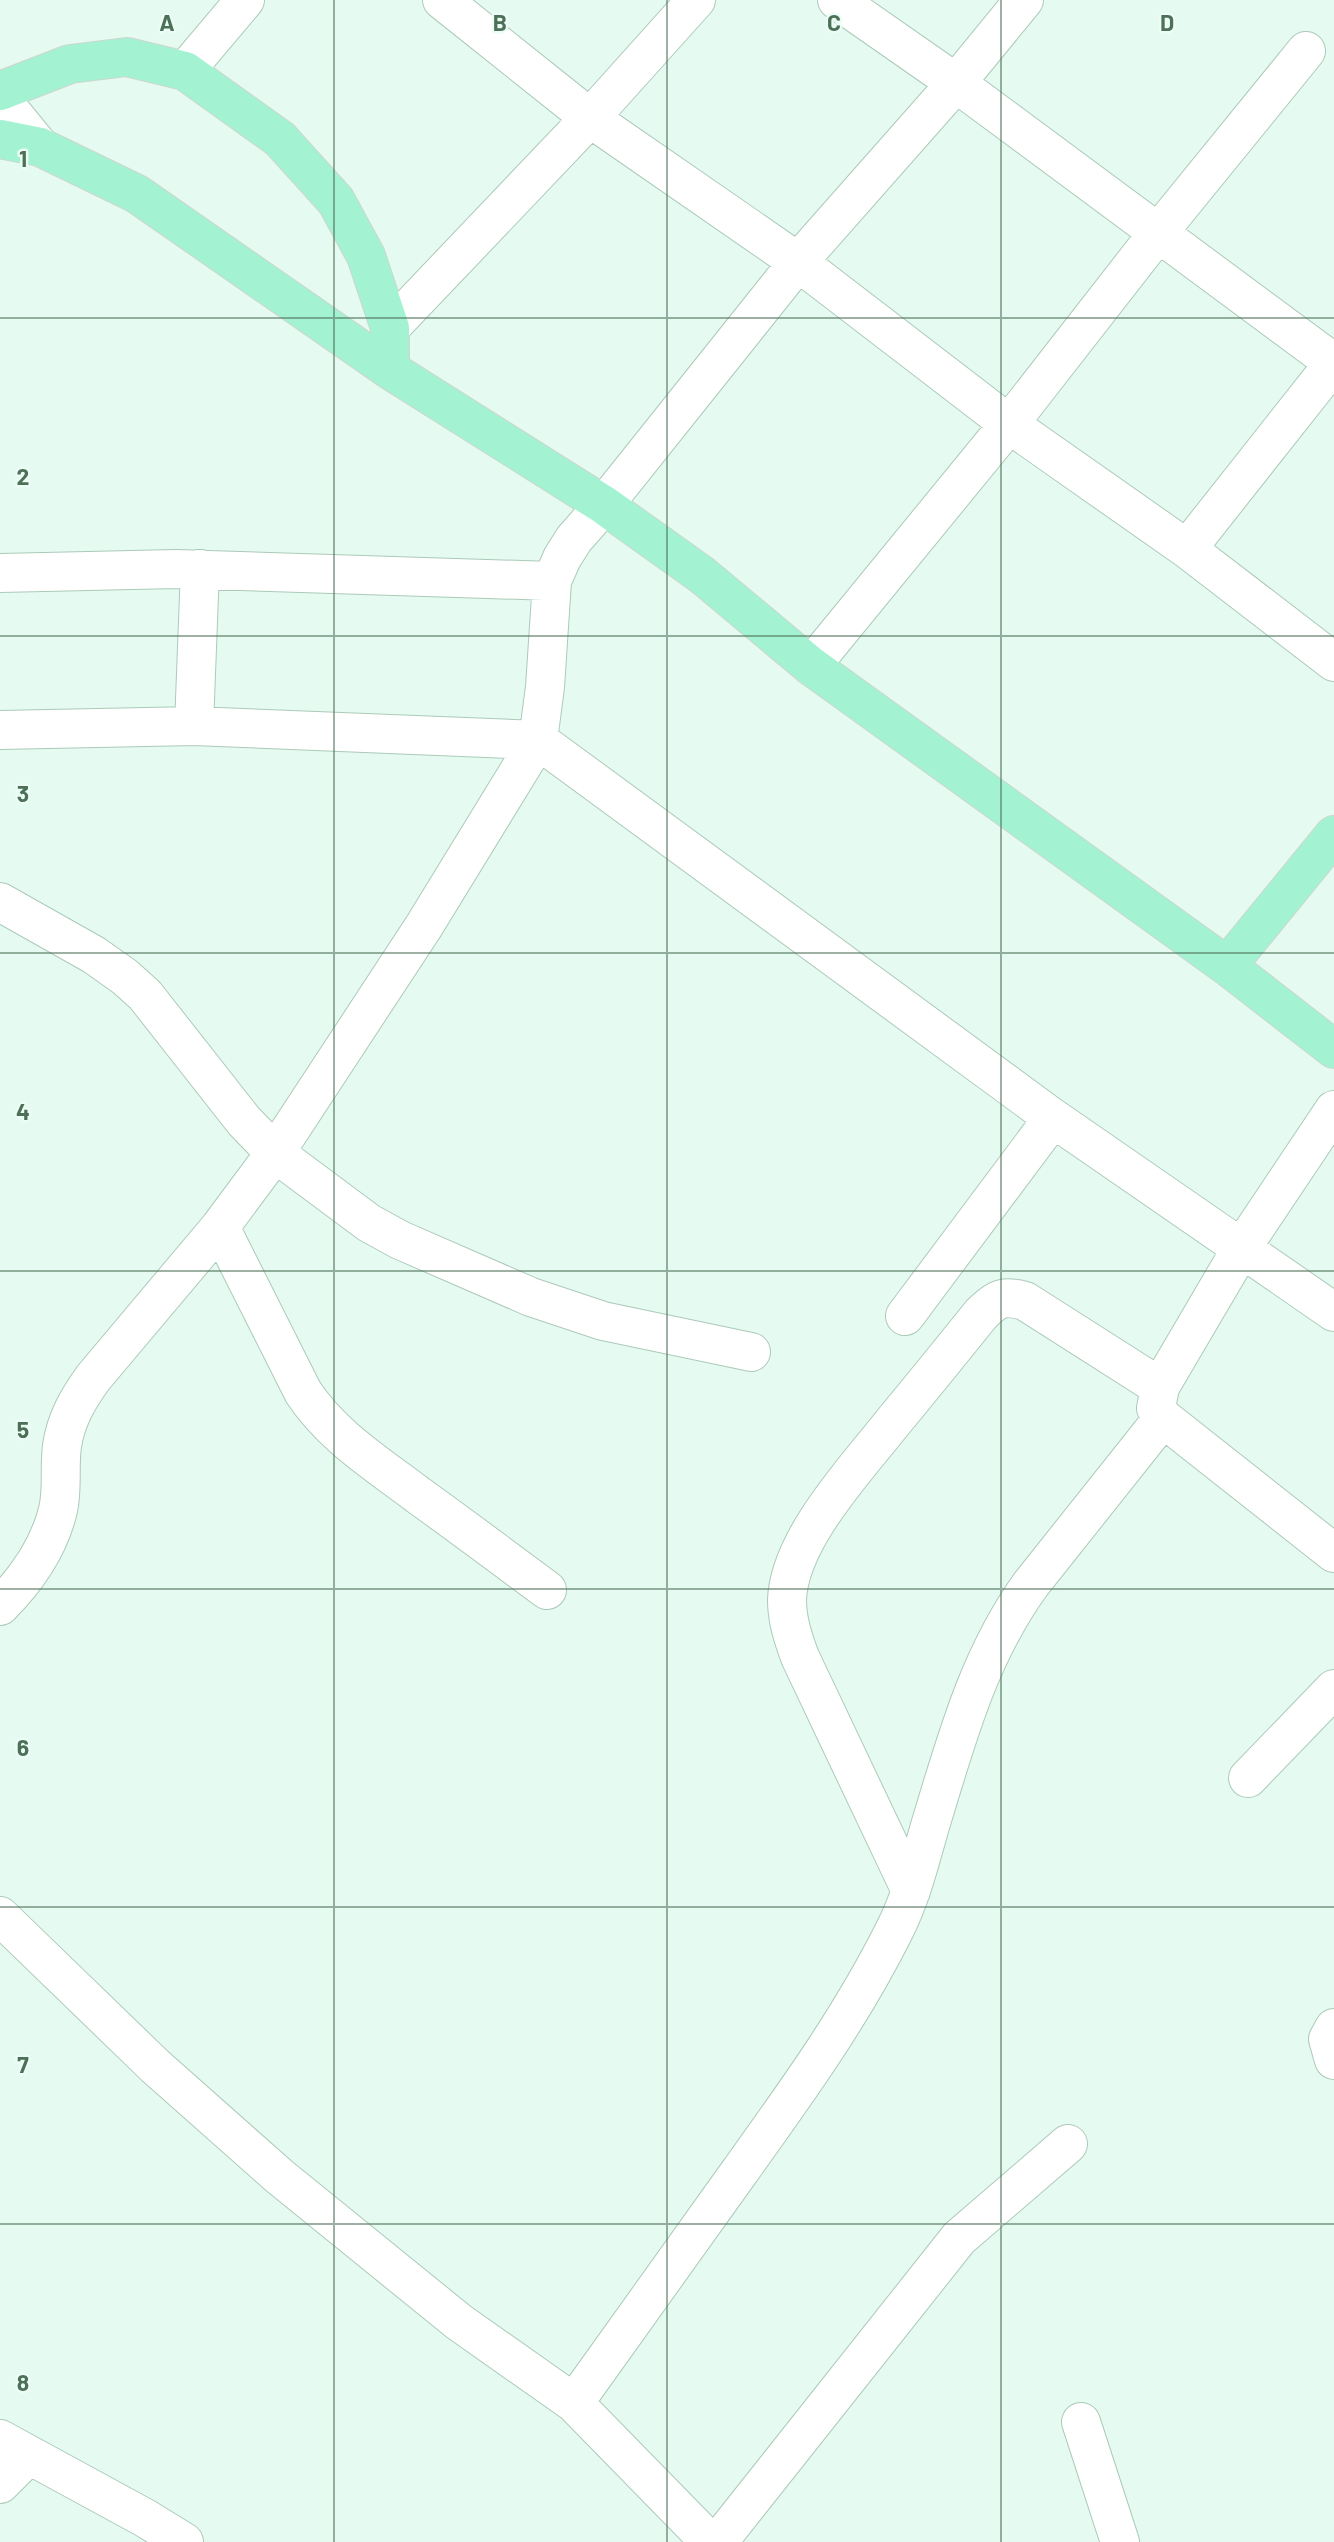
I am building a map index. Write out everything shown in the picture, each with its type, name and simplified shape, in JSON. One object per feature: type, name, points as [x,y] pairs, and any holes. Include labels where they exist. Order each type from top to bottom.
[{"type":"main road","points":[[0,91],[69,64],[127,57],[185,71],[280,139],[336,201],[366,256],[390,328],[390,370]]},
{"type":"main road","points":[[0,139],[40,147],[137,194],[390,370],[604,505],[702,575],[811,666],[1227,966],[1334,1049]]},
{"type":"main road","points":[[1227,966],[1334,835]]},
{"type":"street","points":[[185,71],[245,0]]},
{"type":"street","points":[[442,0],[590,118],[798,261],[1009,424],[1187,550],[1334,662]]},
{"type":"street","points":[[390,328],[590,118],[696,0]]},
{"type":"street","points":[[837,0],[956,83],[1334,363],[1187,550]]},
{"type":"street","points":[[0,1606],[31,1568],[50,1537],[58,1508],[62,1446],[77,1400],[220,1227],[275,1153],[367,1016],[538,740],[545,687],[552,581],[574,539],[798,261],[956,83],[1024,0]]},
{"type":"street","points":[[811,666],[1009,424],[1158,233],[1306,51]]},
{"type":"street","points":[[0,98],[40,147]]},
{"type":"street","points":[[0,573],[200,569],[552,581]]},
{"type":"street","points":[[194,726],[200,569]]},
{"type":"street","points":[[0,730],[194,726],[538,740],[1053,1118],[1334,1312]]},
{"type":"street","points":[[0,902],[94,955],[124,976],[145,995],[244,1121],[275,1153],[369,1223],[400,1240],[531,1297],[603,1321],[751,1352]]},
{"type":"street","points":[[574,2403],[825,2053],[896,1929],[911,1891],[963,1716],[994,1644],[1012,1611],[1161,1402],[1241,1249],[1334,1110]]},
{"type":"street","points":[[905,1316],[1053,1118]]},
{"type":"street","points":[[220,1227],[303,1392],[316,1412],[337,1434],[547,1590]]},
{"type":"street","points":[[911,1891],[806,1670],[790,1632],[787,1598],[795,1564],[812,1528],[836,1494],[995,1300],[1012,1297],[1025,1300],[1161,1402],[1334,1553]]},
{"type":"street","points":[[1248,1778],[1334,1689]]},
{"type":"street","points":[[0,1916],[155,2066],[290,2185],[459,2322],[574,2403],[710,2542]]},
{"type":"street","points":[[1334,2028],[1328,2039],[1334,2060]]},
{"type":"street","points":[[718,2542],[959,2238],[1068,2144]]},
{"type":"street","points":[[1081,2422],[1120,2542]]},
{"type":"street","points":[[0,2484],[14,2447],[184,2542]]}]
